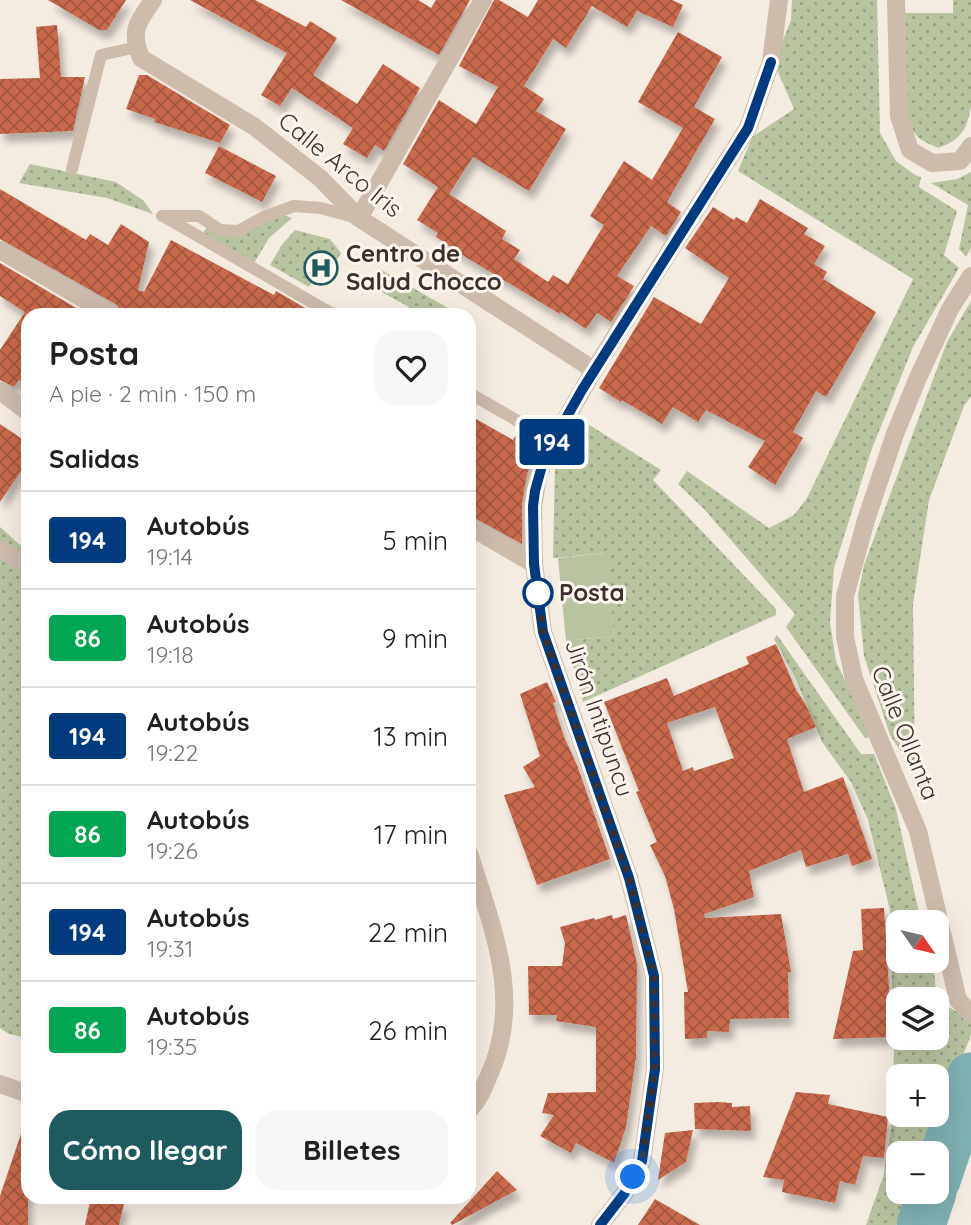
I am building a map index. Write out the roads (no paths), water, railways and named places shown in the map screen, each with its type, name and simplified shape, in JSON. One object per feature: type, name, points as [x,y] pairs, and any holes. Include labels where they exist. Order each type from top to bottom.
[{"type":"street","points":[[135,44],[138,23],[153,0]]},
{"type":"street","points":[[359,218],[483,0]]},
{"type":"street","name":"Jirón Intipuncu","points":[[600,1225],[624,1194],[642,1161],[655,1069],[654,976],[629,878],[543,632],[534,564],[535,496],[545,455],[552,441],[748,128],[771,62],[779,0]]},
{"type":"street","points":[[896,0],[899,116],[910,150],[932,163],[960,161],[971,146]]},
{"type":"street","name":"Calle Arco Iris","points":[[135,44],[141,58],[255,127],[289,153],[320,178],[359,218],[594,370]]},
{"type":"street","points":[[0,250],[99,308]]},
{"type":"street","name":"Calle Ollanta","points":[[971,276],[950,309],[895,434],[866,520],[845,596],[845,637],[854,679],[918,831],[958,1000],[971,1014]]},
{"type":"street","points":[[0,391],[21,407]]},
{"type":"street","points":[[476,530],[534,564]]},
{"type":"street","points":[[0,549],[21,561]]},
{"type":"street","points":[[476,875],[494,931],[505,982],[506,1014],[500,1052],[476,1103]]},
{"type":"street","points":[[0,1084],[21,1092]]},
{"type":"lane","points":[[72,169],[100,55],[135,44]]},
{"type":"lane","points":[[322,308],[162,216],[199,216],[220,230],[238,231],[264,217],[294,206],[321,208],[359,218]]},
{"type":"lane","points":[[476,397],[552,441]]},
{"type":"waterway","points":[[949,1142],[971,1077]]},
{"type":"waterway","points":[[921,1225],[928,1204]]},
{"type":"place","name":"Centro de Salud Chocco","points":[[321,268]]},
{"type":"place","name":"Posta","points":[[538,593]]}]
